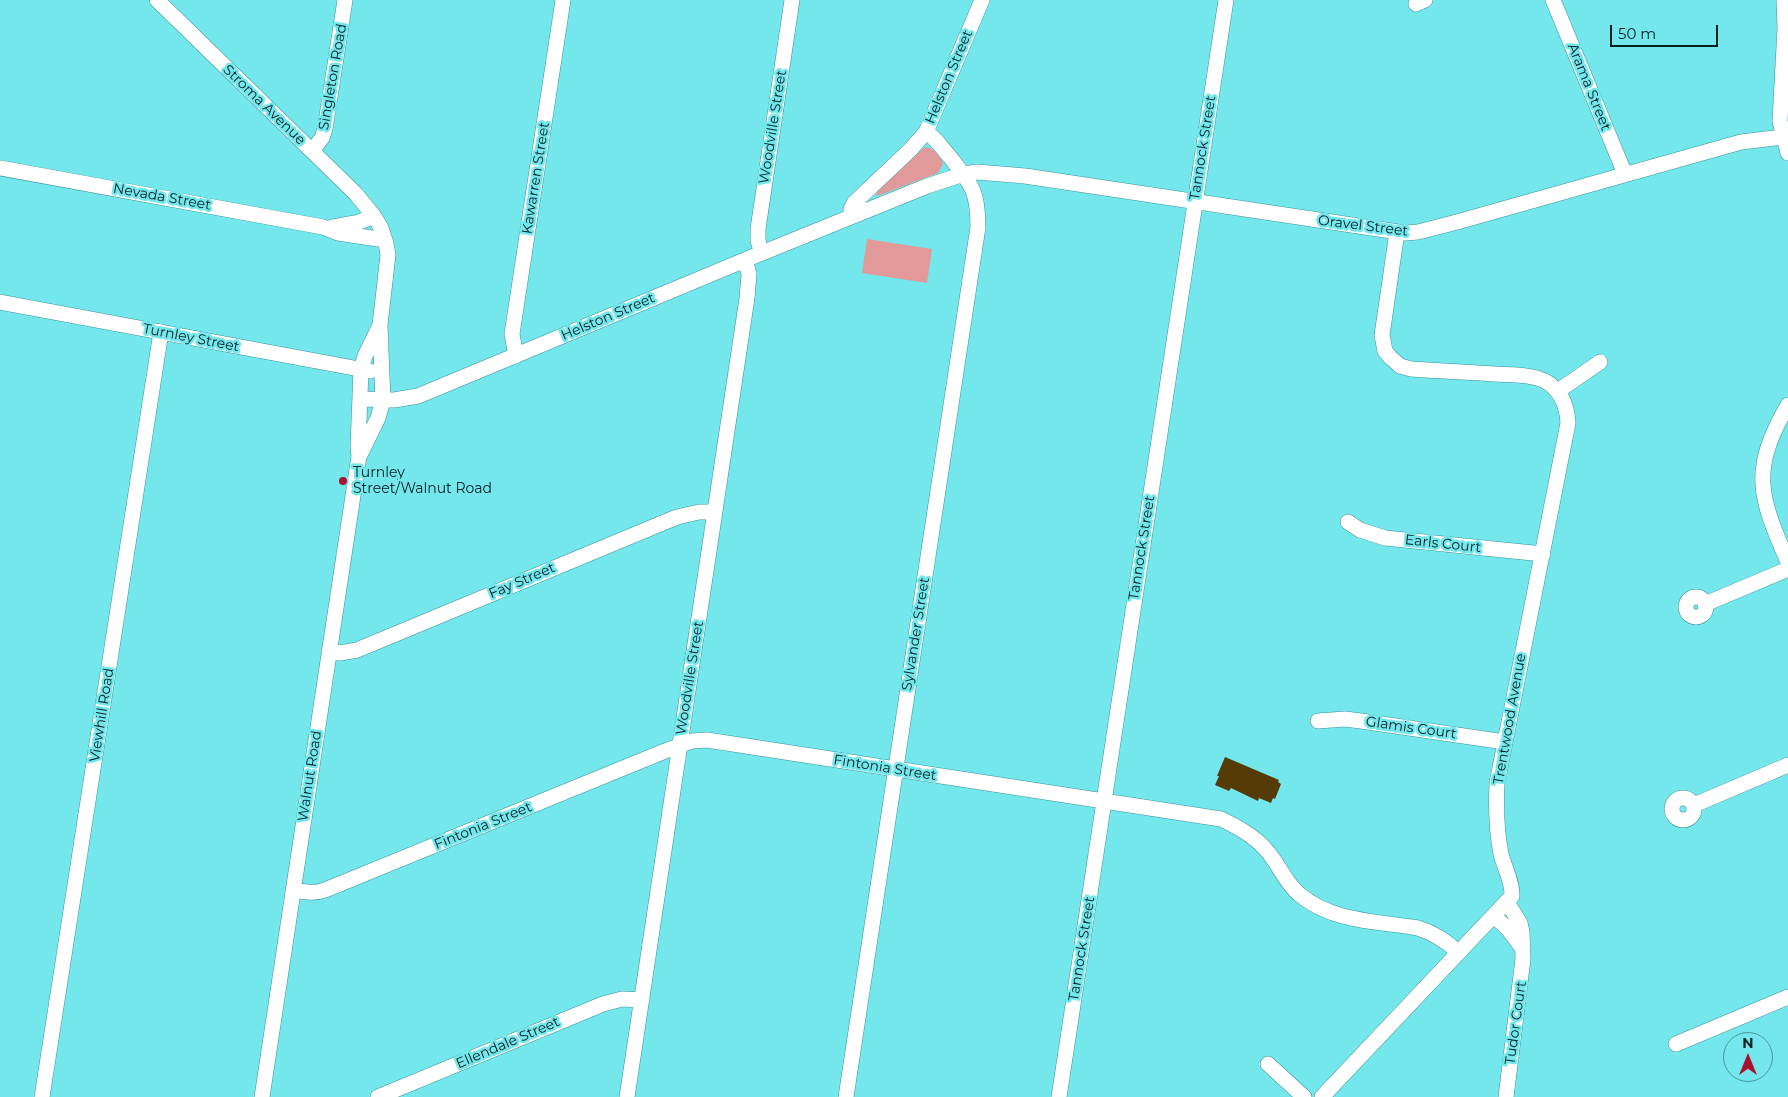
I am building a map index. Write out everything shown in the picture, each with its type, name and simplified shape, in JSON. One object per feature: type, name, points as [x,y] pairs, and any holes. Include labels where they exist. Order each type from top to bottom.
[{"type":"street","name":"Stroma Avenue","points":[[157,0],[355,193],[372,213]]},
{"type":"street","name":"Singleton Road","points":[[312,151],[322,138],[325,129],[345,0]]},
{"type":"street","name":"Kawarren Street","points":[[516,356],[512,334],[563,0]]},
{"type":"street","name":"Woodville Street","points":[[762,253],[758,241],[758,229],[792,0]]},
{"type":"street","name":"Helston Street","points":[[852,216],[851,209],[854,203],[910,150],[926,132],[982,0]]},
{"type":"street","name":"Tannock Street","points":[[1059,1097],[1226,0]]},
{"type":"street","name":"Arama Street","points":[[1553,0],[1625,174]]},
{"type":"street","points":[[1784,0],[1785,28],[1780,121],[1788,153]]},
{"type":"street","name":"Sylvander Street","points":[[846,1097],[978,227],[974,194],[970,183],[931,135],[926,132]]},
{"type":"street","name":"Oravel Street","points":[[1025,176],[1397,232],[1418,232],[1741,142],[1783,137]]},
{"type":"street","name":"Nevada Street","points":[[0,168],[385,240]]},
{"type":"street","name":"Helston Street","points":[[361,399],[407,400],[418,396],[927,186],[964,174],[990,172],[1025,176]]},
{"type":"street","name":"Nevada Street","points":[[323,227],[359,222],[372,213]]},
{"type":"street","name":"Walnut Road","points":[[262,1097],[360,456],[378,418],[383,400],[380,325],[388,255],[385,240],[372,213]]},
{"type":"street","points":[[1397,232],[1382,335],[1385,350],[1400,366],[1410,369],[1532,377],[1546,382],[1558,391],[1600,362]]},
{"type":"street","name":"Woodville Street","points":[[626,1097],[747,298],[749,274],[745,260]]},
{"type":"street","name":"Turnley Street","points":[[0,302],[361,370],[382,371]]},
{"type":"street","name":"Walnut Road","points":[[360,456],[358,441],[361,370],[365,356],[380,325]]},
{"type":"street","name":"Viewhill Road","points":[[42,1097],[161,332]]},
{"type":"street","name":"Trentwood Avenue","points":[[1507,902],[1512,896],[1512,890],[1501,852],[1496,812],[1497,783],[1568,431],[1566,406],[1558,391]]},
{"type":"street","points":[[1788,405],[1768,444],[1763,465],[1762,483],[1770,518],[1788,562]]},
{"type":"street","name":"Fay Street","points":[[329,651],[340,653],[357,650],[677,517],[699,512],[715,512]]},
{"type":"street","name":"Earls Court","points":[[1348,522],[1360,530],[1385,538],[1543,554]]},
{"type":"street","points":[[1705,604],[1788,569]]},
{"type":"street","name":"Glamis Court","points":[[1318,721],[1345,719],[1504,742]]},
{"type":"street","name":"Fintonia Street","points":[[293,890],[316,893],[325,890],[680,745],[707,740],[1208,817],[1235,825],[1252,836],[1266,849],[1292,887],[1309,902],[1339,916],[1428,931],[1438,936],[1458,952]]},
{"type":"street","points":[[1694,805],[1788,765]]},
{"type":"street","points":[[1322,1097],[1507,902]]},
{"type":"street","name":"Tudor Court","points":[[1506,1097],[1522,982],[1523,949],[1520,923],[1507,902]]},
{"type":"street","points":[[1494,916],[1508,929],[1523,949]]},
{"type":"street","points":[[1676,1044],[1788,997]]},
{"type":"street","name":"Ellendale Street","points":[[378,1097],[602,1004],[622,999],[642,1000]]},
{"type":"street","points":[[1268,1064],[1304,1097]]},
{"type":"shaded area","points":[[925,147],[934,150],[942,161],[943,164],[938,173],[877,196],[876,192],[878,189]]},
{"type":"shaded area","points":[[867,239],[932,249],[927,283],[862,273]]},
{"type":"building","points":[[1225,757],[1279,780],[1278,782],[1281,784],[1275,799],[1273,798],[1271,803],[1259,798],[1258,801],[1231,788],[1229,791],[1215,785]]},
{"type":"place","name":"Turnley Street/Walnut Road","points":[[343,481]]}]
